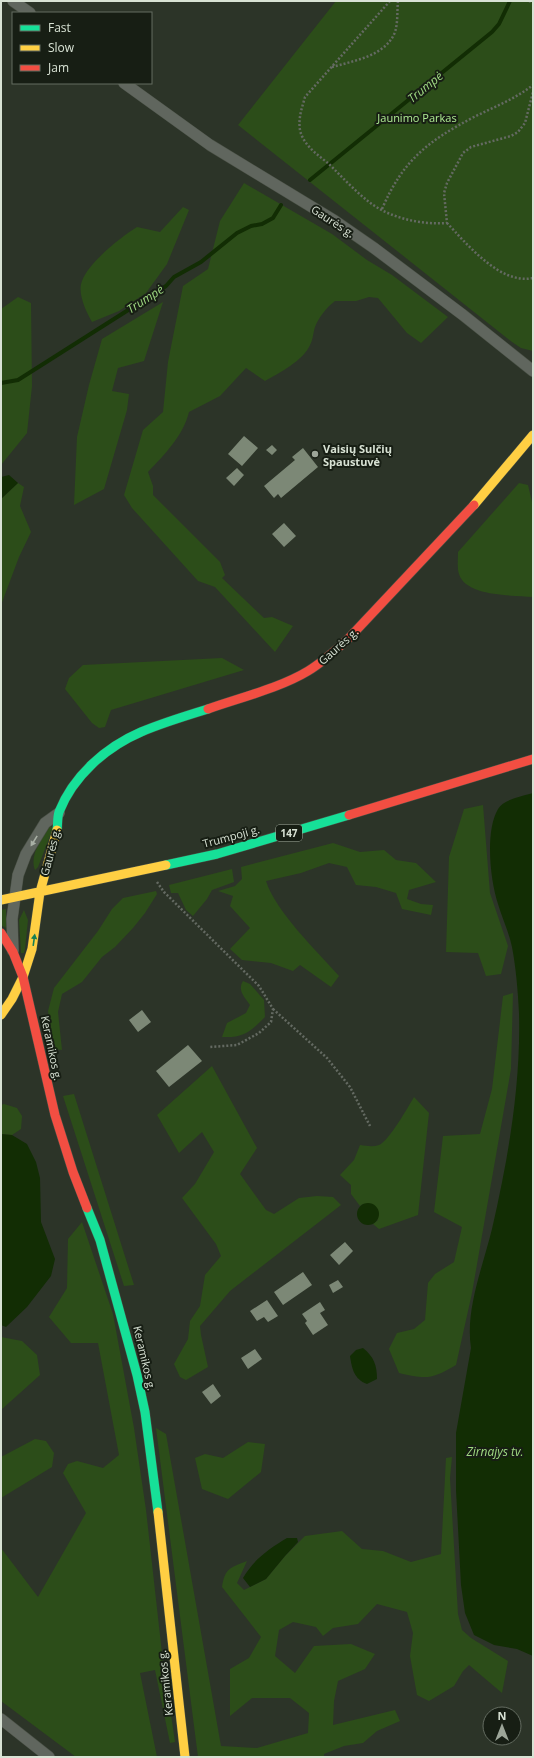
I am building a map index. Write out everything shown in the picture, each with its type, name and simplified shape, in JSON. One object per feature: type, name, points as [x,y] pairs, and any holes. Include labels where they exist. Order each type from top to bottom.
[{"type":"street","points":[[13,1],[29,12]]},
{"type":"street","name":"Gaurės g.","points":[[125,84],[210,145],[335,221],[374,248],[464,315],[533,371]]},
{"type":"street","name":"Gaurės g.","points":[[13,952],[12,919],[18,875],[26,854],[44,823],[59,812],[74,784],[88,767],[112,748],[140,732],[284,682],[308,671],[328,657],[348,638],[473,506],[533,435]]},
{"type":"street","name":"Trumpoji g.","points":[[1,900],[225,851],[418,795],[533,759]]},
{"type":"street","name":"Gaurės g.","points":[[1,1015],[12,999],[23,977],[32,949],[40,892],[45,870],[58,834],[59,812]]},
{"type":"street","name":"Keramikos g.","points":[[1,934],[13,952],[23,977],[55,1115],[74,1172],[100,1240],[139,1382],[145,1412],[154,1481],[185,1757]]},
{"type":"street","points":[[1,1719],[49,1757]]},
{"type":"path","points":[[390,1],[305,97],[300,112],[300,130],[309,146],[370,202],[397,216],[416,222],[433,224],[447,223]]},
{"type":"path","points":[[332,67],[367,56],[380,49],[388,42],[395,32],[398,1]]},
{"type":"path","points":[[529,1],[533,3]]},
{"type":"path","points":[[382,209],[403,169],[429,143],[474,117],[504,103],[533,85]]},
{"type":"path","points":[[533,92],[525,123],[518,132],[511,136],[471,147],[463,153],[444,193],[447,223],[490,264],[504,273],[517,278],[533,278]]},
{"type":"path","points":[[148,869],[164,892],[259,986],[273,1009],[327,1058],[350,1087],[370,1126]]},
{"type":"path","points":[[210,1047],[238,1045],[259,1033],[271,1022],[273,1009]]},
{"type":"green space","name":"Jaunimo Parkas","points":[[336,1],[533,1],[533,351],[521,348],[512,342],[238,125]]},
{"type":"green space","points":[[244,183],[332,234],[367,260],[392,275],[448,317],[421,343],[407,333],[378,298],[369,297],[356,301],[335,301],[319,320],[315,327],[311,343],[307,351],[297,361],[277,375],[265,381],[246,368],[220,396],[189,412],[178,437],[148,472],[153,486],[153,495],[220,562],[225,575],[222,578],[264,618],[272,617],[293,626],[275,652],[215,587],[198,581],[132,508],[124,495],[143,430],[163,412],[168,362],[183,286],[208,269],[220,221]]},
{"type":"green space","points":[[183,207],[189,210],[167,264],[146,293],[119,311],[92,322],[81,296],[82,281],[91,266],[114,243],[137,227],[160,232]]},
{"type":"green space","points":[[18,297],[31,303],[32,386],[27,433],[1,465],[1,309]]},
{"type":"green space","points":[[163,302],[144,361],[118,368],[112,391],[129,394],[127,410],[104,489],[74,505],[77,437],[89,385],[102,339]]},
{"type":"green space","points":[[18,483],[24,487],[20,506],[31,532],[19,557],[1,605],[1,499]]},
{"type":"green space","points":[[519,483],[528,485],[533,506],[533,597],[503,595],[480,591],[463,582],[458,569],[458,552]]},
{"type":"green space","points":[[222,658],[244,670],[111,710],[105,727],[99,728],[92,723],[65,689],[69,678],[83,665]]},
{"type":"green space","points":[[483,805],[490,893],[508,946],[501,974],[486,976],[478,953],[446,952],[449,857],[464,809]]},
{"type":"green space","points":[[50,826],[53,828],[38,867],[35,870],[34,858],[37,847]]},
{"type":"green space","points":[[333,843],[360,852],[384,850],[396,860],[416,863],[436,882],[409,890],[407,899],[421,904],[433,905],[431,915],[402,909],[396,893],[376,887],[356,885],[347,867],[329,863],[301,873],[266,881],[271,893],[287,918],[339,976],[331,987],[300,965],[293,971],[271,963],[242,960],[230,949],[250,928],[230,906],[233,896],[218,891],[235,886],[242,879],[241,867]]},
{"type":"green space","points":[[232,869],[234,882],[212,890],[207,899],[193,916],[186,910],[178,893],[171,893],[169,885]]},
{"type":"green space","points":[[156,891],[157,894],[133,928],[115,947],[102,957],[82,982],[62,994],[58,1012],[62,1050],[54,1049],[48,1011],[54,988],[98,931],[112,909],[123,898]]},
{"type":"green space","points":[[6,909],[6,928],[1,925],[1,910]]},
{"type":"green space","points":[[24,910],[28,920],[25,949],[24,953],[21,953],[19,920]]},
{"type":"green space","points":[[243,981],[250,984],[264,1000],[265,1017],[255,1027],[246,1033],[230,1037],[222,1037],[227,1023],[246,1013],[250,1005],[241,991]]},
{"type":"green space","points":[[513,993],[511,1069],[472,1293],[456,1365],[434,1376],[428,1377],[399,1373],[389,1349],[397,1333],[414,1329],[425,1320],[428,1283],[435,1274],[454,1262],[462,1227],[434,1212],[443,1136],[480,1134],[492,1089],[503,996]]},
{"type":"green space","points":[[212,1066],[257,1148],[240,1174],[266,1210],[274,1214],[299,1198],[317,1196],[333,1197],[341,1205],[230,1291],[200,1326],[208,1367],[186,1380],[180,1377],[174,1364],[188,1339],[190,1321],[200,1306],[205,1275],[221,1256],[216,1244],[182,1198],[195,1184],[214,1152],[202,1132],[179,1153],[157,1115]]},
{"type":"green space","points":[[74,1094],[134,1285],[124,1286],[63,1096]]},
{"type":"green space","points":[[414,1097],[429,1113],[418,1215],[379,1229],[373,1224],[378,1220],[363,1204],[360,1206],[351,1194],[351,1185],[340,1175],[354,1160],[360,1145],[379,1145],[388,1137]]},
{"type":"green space","points":[[4,1104],[17,1108],[22,1116],[21,1129],[12,1135],[1,1134],[1,1105]]},
{"type":"green space","points":[[82,1222],[113,1314],[134,1428],[146,1510],[162,1653],[175,1742],[170,1743],[155,1670],[140,1673],[157,1757],[76,1757],[1,1701],[1,1548],[38,1597],[86,1513],[63,1473],[68,1464],[77,1461],[103,1468],[119,1455],[98,1343],[71,1343],[49,1317],[67,1288],[68,1239]]},
{"type":"green space","points":[[1,1337],[22,1341],[37,1355],[40,1375],[1,1410]]},
{"type":"green space","points":[[156,1428],[166,1434],[221,1746],[257,1748],[308,1733],[309,1713],[290,1698],[252,1698],[230,1716],[230,1669],[249,1658],[261,1637],[222,1587],[227,1572],[232,1567],[247,1561],[237,1583],[244,1590],[266,1579],[285,1556],[305,1536],[342,1531],[362,1549],[383,1551],[411,1562],[441,1554],[446,1458],[452,1457],[450,1478],[458,1614],[462,1630],[471,1638],[508,1661],[502,1693],[469,1665],[463,1671],[454,1686],[429,1701],[417,1695],[410,1656],[413,1633],[407,1612],[377,1604],[358,1624],[333,1628],[323,1636],[316,1627],[293,1622],[279,1630],[275,1656],[295,1673],[314,1646],[351,1644],[375,1654],[365,1669],[338,1681],[334,1701],[333,1725],[395,1710],[400,1721],[377,1731],[363,1743],[344,1746],[324,1754],[324,1757],[198,1757]]},
{"type":"green space","points":[[35,1439],[46,1441],[54,1453],[52,1467],[1,1498],[1,1457]]},
{"type":"green space","points":[[248,1442],[265,1444],[261,1472],[228,1499],[202,1489],[195,1458],[205,1454],[223,1458]]},
{"type":"water","points":[[9,475],[18,483],[1,499],[1,477]]},
{"type":"water","name":"Zirnajys tv.","points":[[533,793],[533,1656],[517,1649],[494,1645],[474,1635],[465,1613],[461,1585],[456,1490],[456,1433],[471,1348],[470,1319],[503,1176],[516,1095],[518,1068],[519,1013],[516,972],[511,941],[495,894],[490,856],[491,830],[494,818],[501,806],[514,798]]},
{"type":"water","points":[[1,1134],[12,1135],[27,1144],[36,1162],[40,1178],[41,1222],[55,1259],[51,1276],[27,1307],[6,1327],[1,1325]]},
{"type":"water","points":[[368,1203],[376,1206],[379,1214],[376,1222],[368,1225],[360,1222],[357,1214],[360,1206]]},
{"type":"water","points":[[363,1348],[374,1362],[377,1379],[367,1384],[359,1379],[354,1373],[350,1356],[356,1350]]},
{"type":"water","points":[[287,1538],[297,1538],[298,1542],[266,1579],[250,1587],[243,1578],[247,1571],[262,1555]]},
{"type":"building","points":[[244,436],[258,448],[242,466],[228,454]]},
{"type":"building","points":[[272,445],[277,450],[272,455],[266,450]]},
{"type":"building","points":[[303,448],[318,467],[281,498],[278,494],[274,498],[264,486],[295,460],[292,457]]},
{"type":"building","points":[[237,468],[244,475],[234,486],[226,478]]},
{"type":"building","points":[[284,523],[296,536],[284,547],[272,534]]},
{"type":"building","points":[[142,1010],[151,1022],[138,1032],[129,1020]]},
{"type":"building","points":[[188,1045],[202,1061],[169,1087],[156,1071]]},
{"type":"building","points":[[345,1242],[353,1251],[339,1265],[330,1255]]},
{"type":"building","points":[[303,1272],[312,1285],[283,1305],[274,1292]]},
{"type":"building","points":[[338,1280],[343,1287],[333,1293],[329,1285]]},
{"type":"building","points":[[267,1300],[278,1316],[268,1322],[264,1317],[257,1321],[250,1311]]},
{"type":"building","points":[[320,1302],[325,1310],[320,1313],[328,1325],[313,1335],[305,1323],[307,1321],[302,1314]]},
{"type":"building","points":[[255,1349],[262,1359],[248,1369],[241,1358]]},
{"type":"building","points":[[213,1384],[221,1396],[211,1404],[202,1392]]},
{"type":"waterway","name":"Trumpė","points":[[310,180],[492,32],[499,24],[510,1]]},
{"type":"waterway","name":"Trumpė","points":[[1,383],[18,380],[166,286],[174,277],[201,262],[237,233],[251,226],[262,224],[273,218],[281,205]]},
{"type":"traffic: fast","points":[[57,830],[58,814],[65,799],[82,775],[103,754],[128,738],[141,732],[208,709]]},
{"type":"traffic: fast","points":[[166,865],[217,854],[349,815]]},
{"type":"traffic: fast","points":[[87,1208],[100,1240],[137,1375],[145,1412],[158,1512]]},
{"type":"traffic: slow","points":[[474,505],[533,435]]},
{"type":"traffic: slow","points":[[1,1015],[12,999],[23,977],[32,949],[40,892],[57,830]]},
{"type":"traffic: slow","points":[[1,900],[166,865]]},
{"type":"traffic: slow","points":[[158,1512],[185,1757]]},
{"type":"traffic: jam","points":[[208,709],[285,683],[308,671],[324,660],[349,638],[474,505]]},
{"type":"traffic: jam","points":[[349,815],[533,759]]},
{"type":"traffic: jam","points":[[1,933],[13,952],[23,977],[55,1115],[73,1172],[87,1208]]},
{"type":"place","name":"Vaisių Sulčių Spaustuvė","points":[[315,454]]}]
